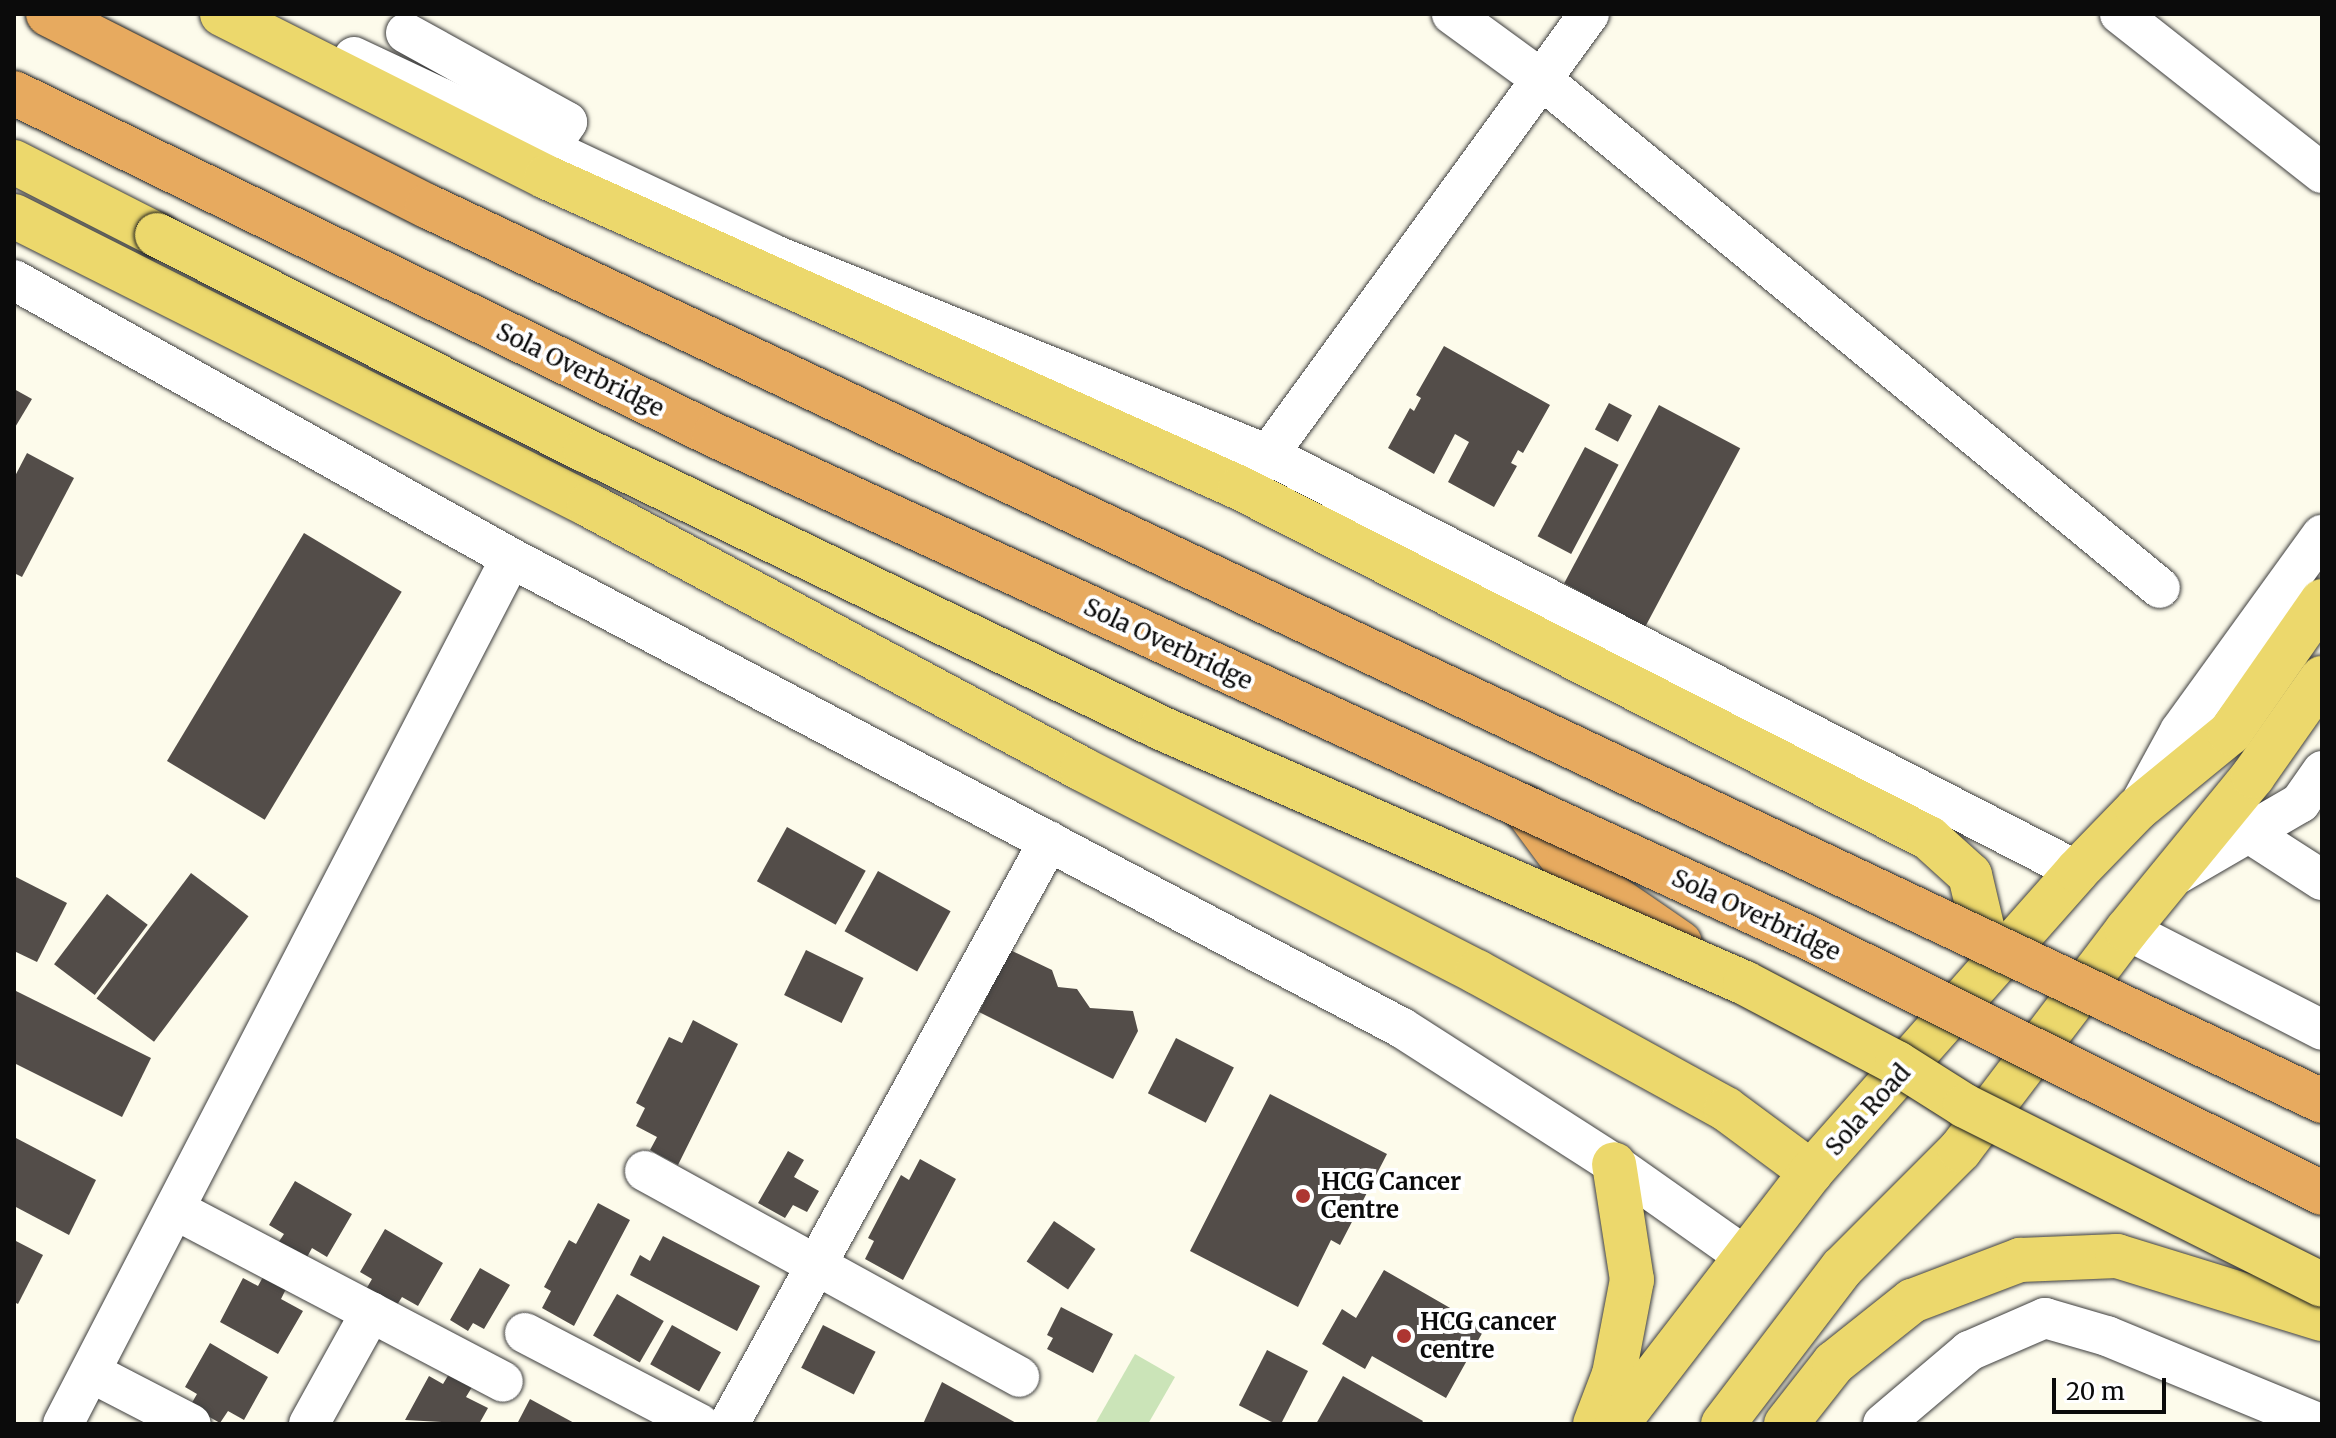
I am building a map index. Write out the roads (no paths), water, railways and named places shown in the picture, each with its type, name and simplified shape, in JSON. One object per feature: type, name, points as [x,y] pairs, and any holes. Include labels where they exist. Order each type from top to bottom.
[{"type":"highway","points":[[48,14],[427,206],[2322,1101]]},
{"type":"highway","name":"Sola Overbridge","points":[[14,93],[714,435],[1807,937],[2322,1193]]},
{"type":"highway","points":[[1525,808],[1567,865],[1728,976]]},
{"type":"main road","points":[[236,22],[1240,488],[1929,838],[1970,875],[1986,943]]},
{"type":"main road","points":[[14,162],[585,450],[1161,728],[1728,976],[1897,1063],[1965,1106],[2322,1285]]},
{"type":"main road","points":[[14,216],[589,505],[1067,762],[1477,972],[1726,1109],[1811,1172]]},
{"type":"main road","name":"Sola Road","points":[[1617,1424],[1743,1255],[1811,1172],[2077,871],[2137,809],[2230,733],[2322,601]]},
{"type":"main road","points":[[1723,1424],[1842,1268],[1960,1150],[2127,930],[2253,776],[2322,678]]},
{"type":"main road","points":[[1595,1424],[1614,1374],[1632,1280],[1614,1164]]},
{"type":"main road","points":[[1786,1424],[1834,1363],[1912,1301],[2020,1260],[2117,1256],[2322,1319]]},
{"type":"street","points":[[1452,14],[1541,79],[2160,588]]},
{"type":"street","points":[[1240,488],[1271,456],[1589,14]]},
{"type":"street","points":[[2120,14],[2322,173]]},
{"type":"street","points":[[406,33],[567,122],[547,164],[1271,456],[2077,871]]},
{"type":"street","points":[[14,280],[511,558],[1402,1028],[1614,1164],[1743,1255]]},
{"type":"street","points":[[2137,809],[2180,731],[2322,535]]},
{"type":"street","points":[[63,1424],[511,558]]},
{"type":"street","points":[[2174,876],[2300,803],[2322,771]]},
{"type":"street","points":[[2249,833],[2322,880]]},
{"type":"street","points":[[729,1424],[1049,841]]},
{"type":"street","points":[[2127,930],[2322,1030]]},
{"type":"street","points":[[645,1171],[1019,1377]]},
{"type":"street","points":[[176,1210],[503,1382]]},
{"type":"street","points":[[309,1424],[371,1312]]},
{"type":"street","points":[[1883,1424],[1969,1351],[2045,1318],[2107,1336],[2320,1424]]},
{"type":"street","points":[[525,1333],[632,1409],[700,1424]]},
{"type":"street","points":[[92,1373],[191,1424]]},
{"type":"place","name":"HCG Cancer Centre","points":[[1303,1196]]},
{"type":"place","name":"HCG cancer centre","points":[[1404,1336]]}]
